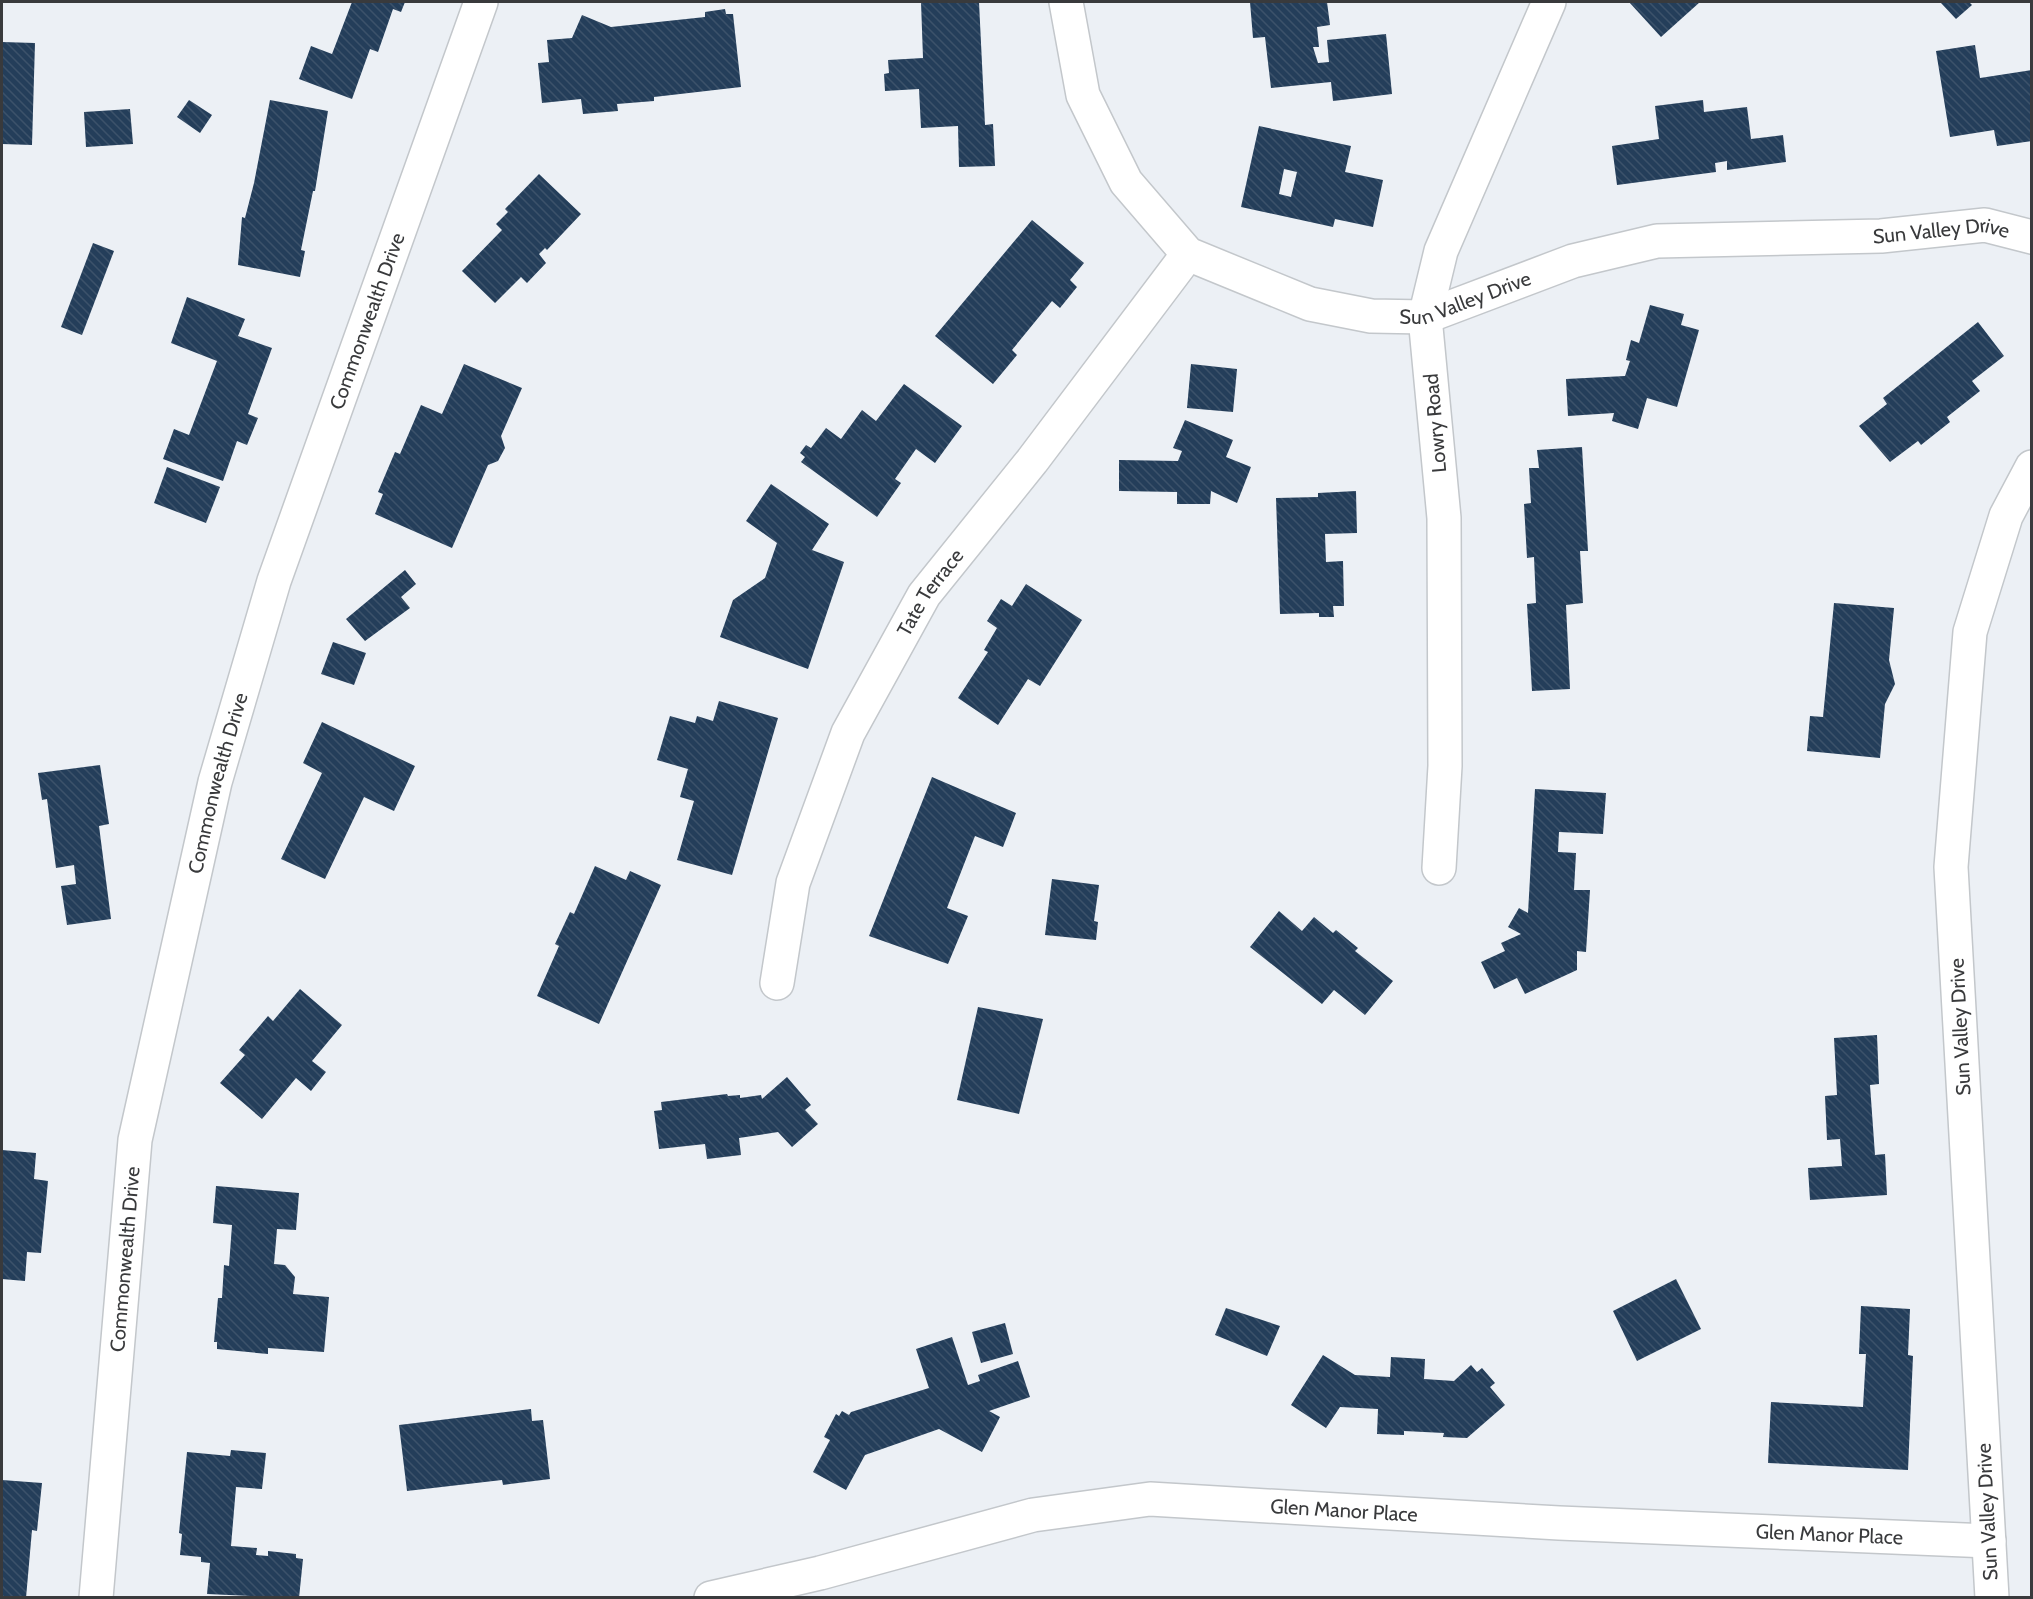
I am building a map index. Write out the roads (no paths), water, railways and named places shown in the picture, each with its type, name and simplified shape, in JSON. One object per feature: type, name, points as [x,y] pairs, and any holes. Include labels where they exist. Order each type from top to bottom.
[{"type":"street","name":"Commonwealth Drive","points":[[96,1598],[135,1140],[215,782],[274,581],[481,2]]},
{"type":"street","name":"Sun Valley Drive","points":[[1066,2],[1083,95],[1126,182],[1188,254],[1310,304],[1371,315],[1425,317],[1573,261],[1657,241],[1881,236],[1985,225],[2031,237]]},
{"type":"street","name":"Lowry Road","points":[[1439,868],[1445,766],[1444,518],[1425,317],[1441,251],[1549,2]]},
{"type":"street","name":"Tate Terrace","points":[[777,983],[793,883],[848,733],[924,595],[1032,461],[1188,254]]},
{"type":"street","name":"Sun Valley Drive","points":[[1992,1598],[1951,867],[1970,632],[2006,516],[2031,467]]},
{"type":"street","name":"Glen Manor Place","points":[[711,1598],[820,1573],[1033,1515],[1150,1499],[1559,1523],[1989,1541]]}]
